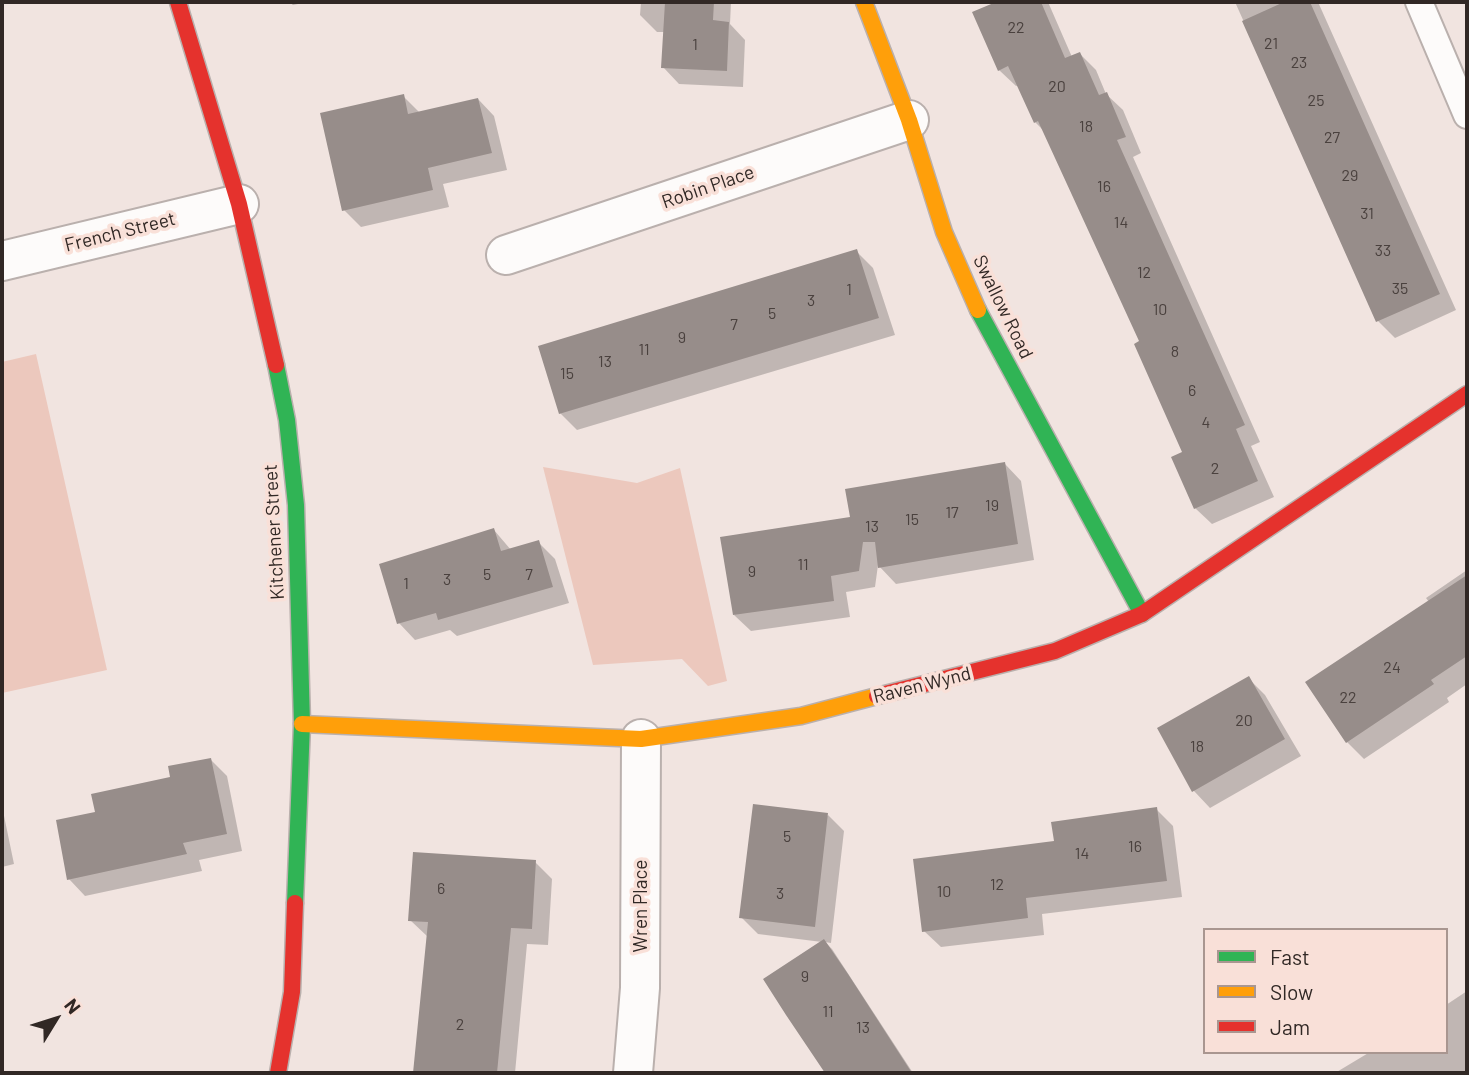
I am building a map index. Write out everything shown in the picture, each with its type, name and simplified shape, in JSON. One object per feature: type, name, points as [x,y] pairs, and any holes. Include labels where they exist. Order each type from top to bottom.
[{"type":"street","name":"Kitchener Street","points":[[178,2],[239,204],[262,297],[287,419],[296,505],[302,724],[292,992],[278,1073]]},
{"type":"street","name":"Swallow Road","points":[[864,2],[909,120],[944,232],[986,327],[1142,614]]},
{"type":"street","name":"Robin Place","points":[[506,255],[909,120]]},
{"type":"street","name":"French Street","points":[[2,261],[239,204]]},
{"type":"street","name":"Raven Wynd","points":[[302,724],[641,739],[801,716],[1055,651],[1142,614],[1467,394]]},
{"type":"street","name":"Wren Place","points":[[633,1073],[640,988],[641,739]]},
{"type":"lane","points":[[1419,2],[1467,115]]},
{"type":"shaded area","points":[[36,354],[107,670],[2,693],[2,362]]},
{"type":"shaded area","points":[[543,467],[637,483],[680,468],[727,681],[708,686],[682,659],[593,665]]},
{"type":"building","points":[[665,2],[714,2],[713,20],[729,22],[727,71],[661,68]]},
{"type":"building","points":[[996,2],[1041,2],[1065,58],[1080,52],[1099,95],[1107,92],[1126,137],[1117,140],[1245,425],[1236,429],[1258,481],[1194,509],[1171,457],[1182,452],[1134,344],[1139,341],[1038,121],[1034,123],[1008,66],[998,71],[972,12]]},
{"type":"building","points":[[1284,2],[1310,2],[1440,294],[1376,322],[1242,21]]},
{"type":"building","points":[[404,94],[408,114],[478,98],[492,153],[428,168],[433,190],[342,211],[320,113]]},
{"type":"building","points":[[857,249],[879,318],[559,414],[538,346]]},
{"type":"building","points":[[1005,462],[1018,544],[878,568],[875,542],[863,542],[859,571],[831,576],[834,601],[733,615],[720,537],[850,517],[845,489]]},
{"type":"building","points":[[494,528],[501,551],[539,540],[553,587],[438,620],[436,613],[397,624],[379,564]]},
{"type":"building","points":[[1467,575],[1467,656],[1431,680],[1434,684],[1346,743],[1305,682]]},
{"type":"building","points":[[1249,676],[1285,739],[1192,792],[1157,728]]},
{"type":"building","points":[[211,758],[227,834],[183,843],[187,854],[67,880],[56,820],[95,812],[91,794],[170,777],[168,766]]},
{"type":"building","points":[[753,804],[828,813],[815,927],[739,918]]},
{"type":"building","points":[[1157,807],[1167,881],[1026,898],[1028,918],[922,932],[913,859],[1054,841],[1051,822]]},
{"type":"building","points":[[413,852],[536,860],[532,929],[511,928],[497,1073],[413,1073],[428,922],[408,921]]},
{"type":"building","points":[[824,939],[912,1073],[825,1073],[786,1015],[763,979]]},
{"type":"traffic: fast","points":[[978,310],[1142,614]]},
{"type":"traffic: fast","points":[[276,365],[287,420],[296,505],[302,724],[295,903]]},
{"type":"traffic: slow","points":[[864,2],[909,120],[944,232],[978,310]]},
{"type":"traffic: slow","points":[[302,724],[641,739],[801,716],[877,696]]},
{"type":"traffic: jam","points":[[178,2],[239,204],[276,365]]},
{"type":"traffic: jam","points":[[877,696],[1055,651],[1142,614],[1467,394]]},
{"type":"traffic: jam","points":[[278,1073],[292,992],[295,903]]}]
